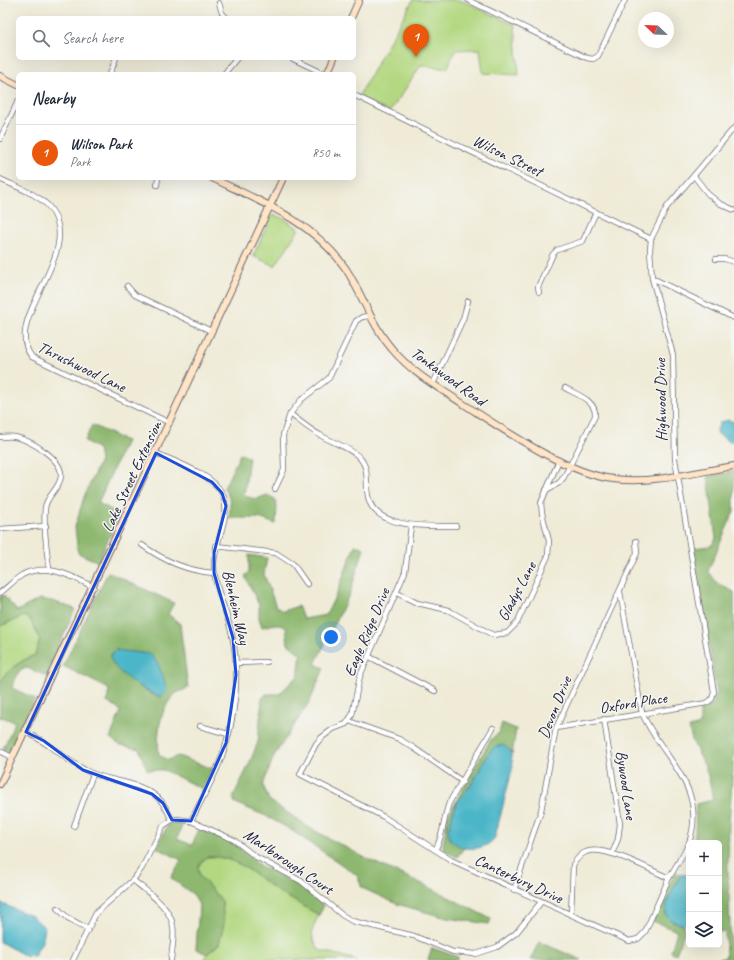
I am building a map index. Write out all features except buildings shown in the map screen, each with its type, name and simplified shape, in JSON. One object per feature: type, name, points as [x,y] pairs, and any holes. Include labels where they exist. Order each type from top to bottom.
[{"type":"street","points":[[352,16],[359,0]]},
{"type":"street","points":[[468,0],[587,58],[593,59],[598,56],[625,0]]},
{"type":"street","points":[[219,3],[222,13],[225,16]]},
{"type":"street","points":[[111,72],[115,60]]},
{"type":"street","points":[[226,72],[235,60]]},
{"type":"street","points":[[295,60],[322,72]]},
{"type":"street","points":[[327,72],[333,60]]},
{"type":"street","points":[[0,76],[16,84]]},
{"type":"street","name":"Wilson Street","points":[[356,96],[651,239]]},
{"type":"street","points":[[0,139],[16,105]]},
{"type":"street","name":"Highwood Drive","points":[[712,699],[714,692],[677,475],[674,446],[673,355],[652,278],[650,250],[651,239],[667,207],[734,128]]},
{"type":"street","points":[[694,176],[708,194],[719,203],[734,210]]},
{"type":"street","points":[[0,179],[44,202],[52,211],[58,223],[58,231],[54,248],[26,308]]},
{"type":"street","points":[[156,185],[157,180]]},
{"type":"street","name":"Tonkawood Road","points":[[216,180],[271,206],[321,240],[346,269],[369,316],[392,350],[407,365],[433,384],[517,438],[570,465],[594,475],[613,479],[640,480],[734,466]]},
{"type":"street","name":"Lake Street Extension","points":[[0,784],[94,587],[282,180]]},
{"type":"street","points":[[539,292],[538,288],[553,254],[557,250],[582,241],[596,212]]},
{"type":"street","points":[[716,259],[726,259],[734,262]]},
{"type":"street","points":[[652,278],[734,318]]},
{"type":"street","points":[[127,286],[135,294],[212,331]]},
{"type":"street","points":[[433,384],[463,319],[468,301]]},
{"type":"street","points":[[275,489],[284,470],[283,434],[290,414],[301,400],[329,378],[356,321],[362,317],[369,316]]},
{"type":"street","name":"Thrushwood Lane","points":[[18,342],[32,357],[170,423]]},
{"type":"street","points":[[546,490],[562,480],[595,413],[590,402],[565,388]]},
{"type":"street","points":[[290,414],[318,434],[354,452],[364,464],[367,472],[367,494],[371,506],[380,514],[411,526],[456,526]]},
{"type":"street","points":[[0,437],[17,437],[50,456],[59,464],[61,475],[60,481],[45,507],[49,570]]},
{"type":"street","name":"Blenheim Way","points":[[156,453],[205,477],[212,482],[222,493],[226,506],[216,546],[214,573],[233,638],[236,663],[233,712],[222,757],[190,821]]},
{"type":"street","name":"Gladys Lane","points":[[396,593],[417,603],[448,610],[489,634],[498,635],[507,633],[517,623],[548,556],[549,536],[541,508],[542,499],[559,460]]},
{"type":"street","points":[[0,529],[46,526]]},
{"type":"street","name":"Eagle Ridge Drive","points":[[349,721],[354,710],[360,676],[405,572],[411,526]]},
{"type":"street","name":"Devon Drive","points":[[514,890],[541,811],[556,728],[637,553],[636,541]]},
{"type":"street","points":[[142,545],[164,560],[177,566],[214,573]]},
{"type":"street","points":[[216,546],[267,551],[281,555],[293,564],[307,584]]},
{"type":"street","points":[[0,593],[22,576],[38,570],[49,570],[65,574],[94,587]]},
{"type":"street","name":"Canterbury Drive","points":[[620,592],[642,713],[679,770],[690,794],[693,819],[690,840]]},
{"type":"street","points":[[368,656],[435,690]]},
{"type":"street","name":"Blenheim Way","points":[[236,663],[267,662]]},
{"type":"street","name":"Oxford Place","points":[[556,728],[707,703],[712,699]]},
{"type":"street","name":"Bywood Lane","points":[[604,719],[620,824],[618,839],[612,854]]},
{"type":"street","points":[[349,721],[399,739],[463,782]]},
{"type":"street","name":"Canterbury Drive","points":[[349,721],[321,738],[300,774],[384,817],[455,862],[624,940],[634,940],[644,932],[669,878],[686,849]]},
{"type":"street","points":[[200,726],[228,734]]},
{"type":"street","points":[[435,850],[440,841],[446,812],[493,728]]},
{"type":"street","points":[[26,732],[44,741],[79,767],[93,774],[132,785],[152,794],[163,803],[172,820],[163,826],[142,868],[133,880],[100,908],[73,960]]},
{"type":"street","points":[[0,751],[12,757]]},
{"type":"street","points":[[74,826],[93,774]]},
{"type":"street","name":"Marlborough Court","points":[[172,820],[183,819],[190,821],[234,840],[256,857],[301,881],[342,915],[352,921],[414,936],[453,952],[476,954],[497,947],[517,932],[541,902]]},
{"type":"street","points":[[571,915],[572,872],[576,860],[586,852],[593,850],[612,854],[669,878]]},
{"type":"street","points":[[133,880],[161,905],[170,917],[174,931],[171,960]]},
{"type":"street","points":[[57,908],[68,918],[88,929]]},
{"type":"highlighted area","points":[[156,453],[212,482],[222,493],[226,506],[214,553],[214,573],[233,638],[236,675],[226,743],[191,821],[172,820],[163,803],[152,794],[83,770],[44,741],[26,732]]},
{"type":"green space","points":[[413,0],[460,0],[515,25],[519,75],[483,73],[480,49],[455,50],[447,69],[421,65],[390,112],[358,97]]},
{"type":"green space","points":[[272,215],[283,218],[299,229],[275,266],[253,256]]},
{"type":"green space","points":[[92,425],[126,441],[98,503],[120,514],[98,562],[78,553],[75,527],[84,497],[100,461],[98,449],[85,441]]},
{"type":"green space","points":[[240,454],[249,457],[244,496],[256,499],[267,495],[275,499],[277,507],[276,524],[259,518],[229,518],[230,502],[224,488]]},
{"type":"green space","points":[[734,471],[734,511],[708,571],[718,584],[734,592],[734,753],[729,823],[728,867],[731,960],[715,960],[726,957],[725,932],[722,932],[722,840],[693,840],[695,836],[696,804],[713,800],[710,782],[705,766],[692,740],[689,728],[700,725],[700,708],[712,705],[717,694],[693,548],[711,546],[716,539],[708,476]]},
{"type":"green space","points":[[355,545],[364,548],[350,593],[315,664],[324,668],[310,701],[274,756],[263,785],[269,800],[308,827],[369,860],[425,885],[491,919],[489,924],[447,918],[397,904],[362,888],[357,875],[288,828],[266,816],[235,803],[233,797],[248,767],[258,742],[262,698],[266,694],[279,694],[298,676],[301,654],[288,644],[286,627],[275,624],[262,627],[259,618],[259,605],[245,576],[249,572],[249,555],[267,558],[264,574],[276,607],[283,611],[298,606],[304,619],[326,615],[337,593]]},
{"type":"green space","points":[[108,572],[174,603],[168,614],[180,624],[188,688],[174,695],[165,708],[160,723],[158,739],[159,755],[168,760],[178,756],[213,769],[202,789],[164,770],[147,770],[139,749],[120,745],[110,738],[121,711],[107,702],[109,689],[63,666]],"holes":[[[115,650],[150,654],[161,697],[151,694],[122,673]]]},
{"type":"green space","points":[[3,595],[17,611],[40,599],[52,601],[75,609],[46,676],[27,668],[19,671],[12,688],[35,699],[10,751],[3,749],[15,722],[2,717],[0,718],[0,687],[4,676],[13,667],[35,655],[40,640],[30,619],[24,616],[0,626],[0,597]]},
{"type":"green space","points":[[24,616],[30,619],[40,640],[35,655],[14,667],[6,675],[0,686],[0,626]]},
{"type":"green space","points":[[502,723],[516,729],[512,754],[510,750],[488,754],[473,781],[456,804],[448,830],[457,844],[464,848],[457,857],[445,851],[443,846],[448,815],[491,739],[499,733]]},
{"type":"green space","points":[[178,822],[183,823],[177,839],[192,845],[199,829],[235,844],[259,865],[301,887],[324,906],[319,915],[276,890],[235,862],[217,857],[206,857],[198,867],[200,876],[222,901],[224,924],[219,944],[207,954],[196,949],[199,905],[194,895],[171,878],[181,860],[156,847],[168,825]]},
{"type":"green space","points":[[217,856],[241,864],[277,890],[319,915],[314,925],[312,936],[319,950],[357,960],[205,960],[207,954],[219,944],[222,901],[199,876],[198,867],[206,857]]},
{"type":"green space","points":[[676,872],[681,875],[670,895],[666,912],[668,918],[683,925],[685,930],[676,954],[671,952],[677,931],[653,921]]},
{"type":"green space","points":[[539,942],[582,960],[530,960]]},
{"type":"green space","points":[[432,948],[458,957],[458,960],[428,960]]},
{"type":"water","points":[[729,420],[734,422],[734,440],[730,442],[718,434],[717,430],[720,422]]},
{"type":"water","points":[[115,650],[150,654],[154,658],[163,675],[167,690],[161,697],[147,691],[131,681],[117,668],[112,662],[110,656]]},
{"type":"water","points":[[503,745],[510,750],[513,766],[495,837],[490,843],[482,847],[468,849],[458,846],[450,839],[448,830],[456,804],[473,782],[488,754],[494,747]]},
{"type":"water","points":[[681,875],[686,875],[686,923],[683,925],[668,918],[666,912],[668,901]]},
{"type":"water","points":[[1,903],[32,916],[45,928],[43,940],[34,956],[24,955],[0,942]]},
{"type":"place","name":"Wilson Park","points":[[416,57]]}]
